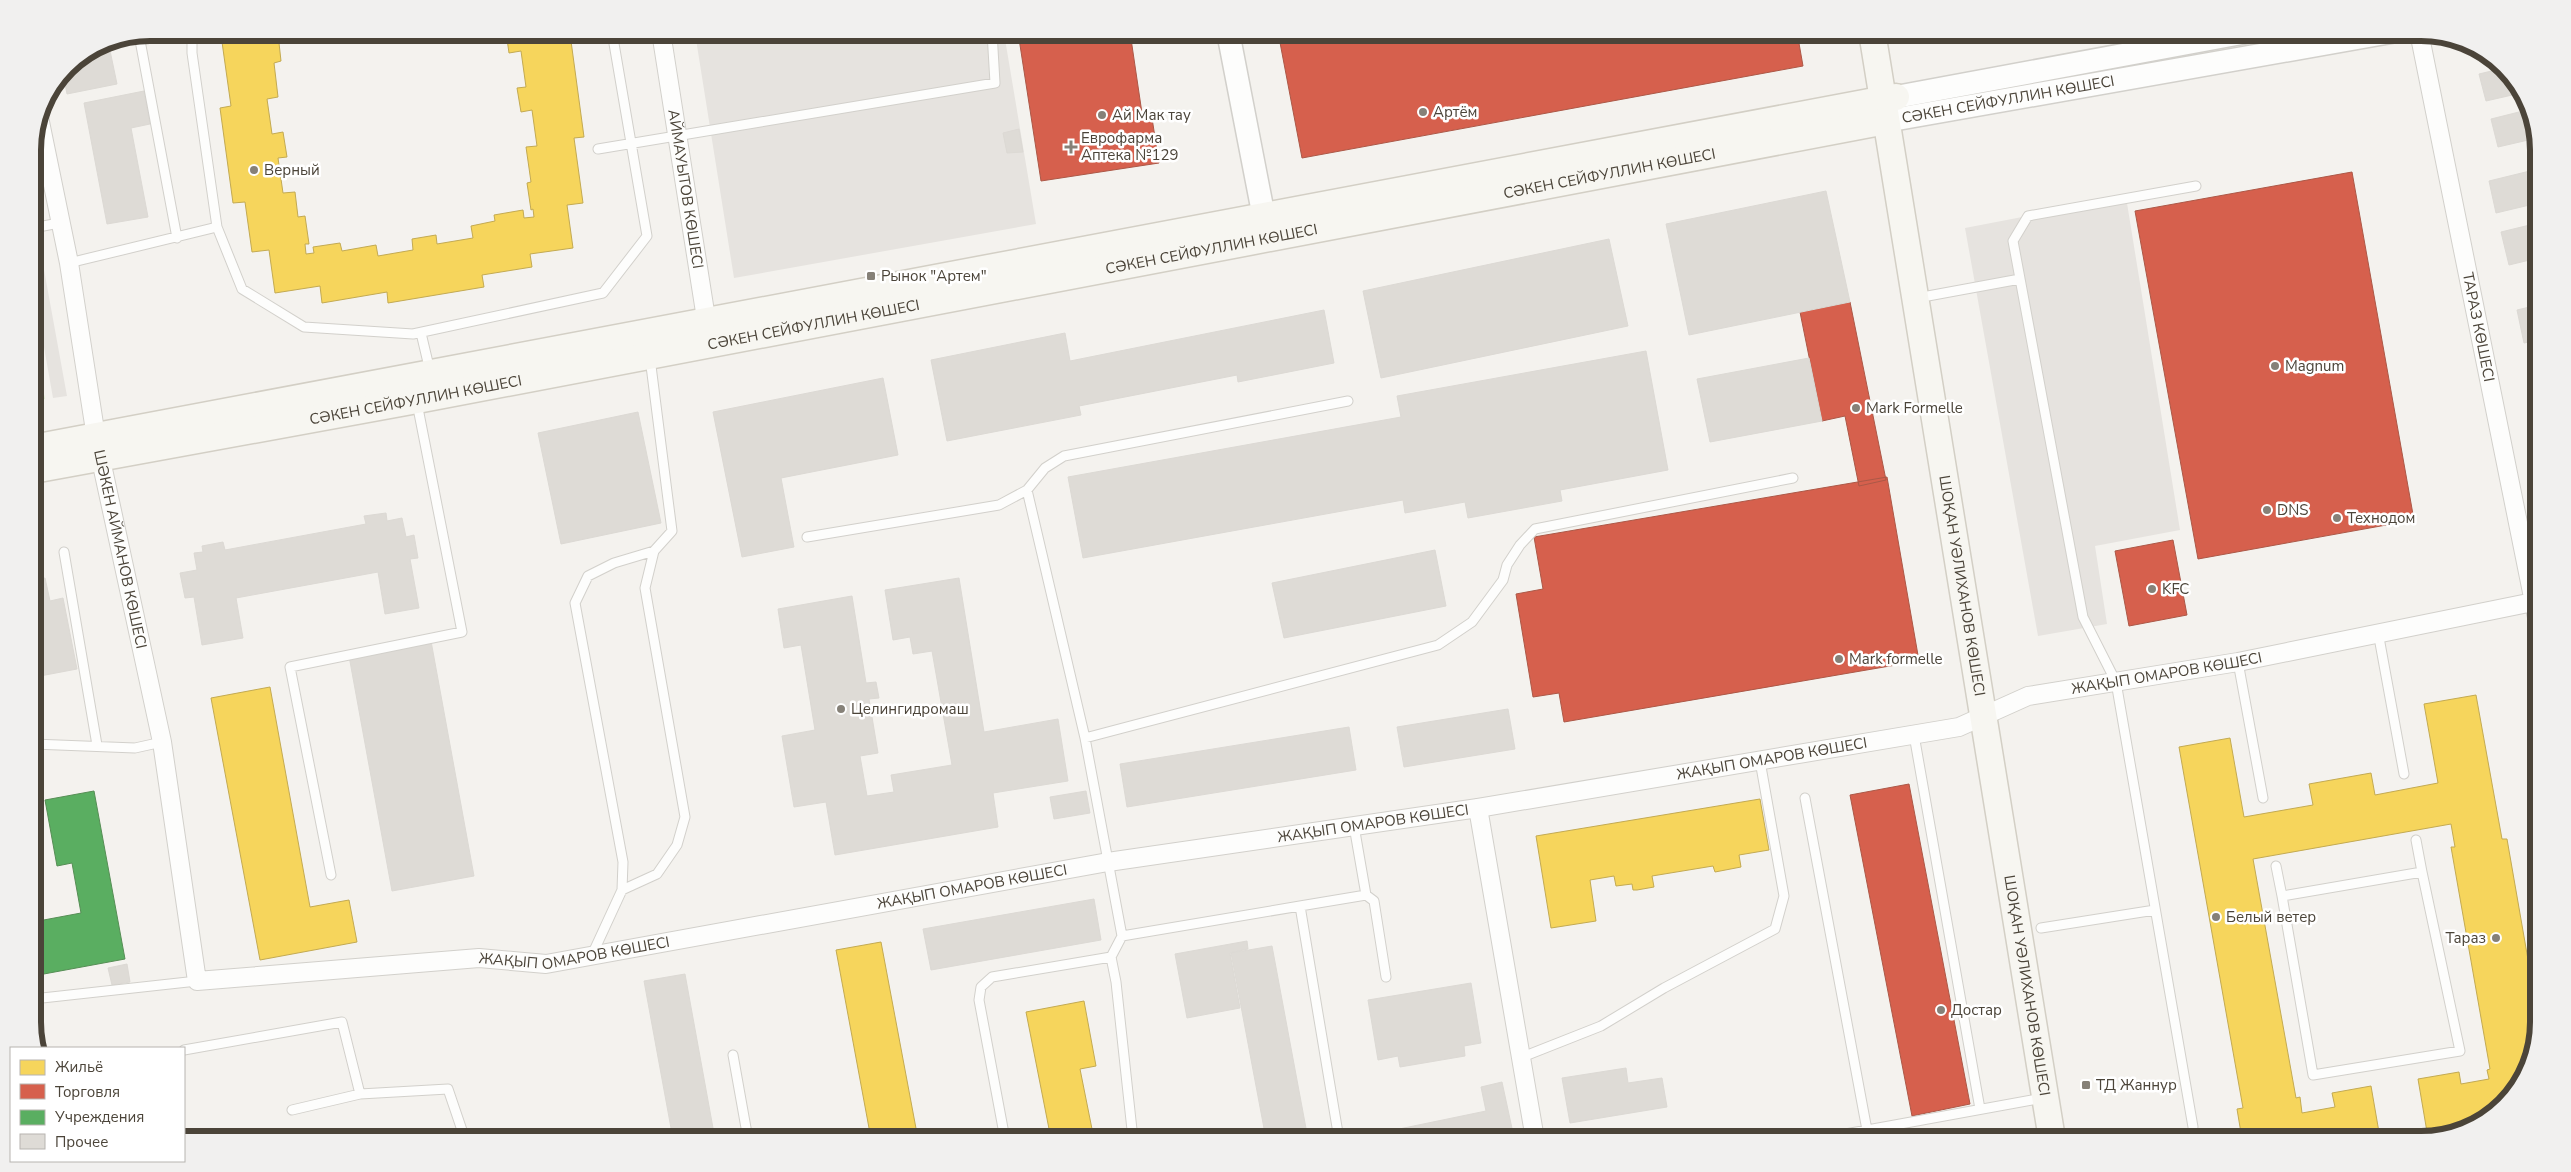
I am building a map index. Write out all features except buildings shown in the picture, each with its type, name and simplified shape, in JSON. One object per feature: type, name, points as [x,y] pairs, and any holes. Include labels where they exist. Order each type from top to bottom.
[{"type":"main road","name":"ШОҚАН УӘЛИХАНОВ КӨШЕСІ","points":[[1874,41],[1888,105],[1915,299],[2050,1131]]},
{"type":"main road","name":"СӘКЕН СЕЙФУЛЛИН КӨШЕСІ","points":[[41,448],[99,446],[430,388],[1888,105]]},
{"type":"main road","name":"СӘКЕН СЕЙФУЛЛИН КӨШЕСІ","points":[[430,388],[650,355],[708,333]]},
{"type":"main road","name":"СӘКЕН СЕЙФУЛЛИН КӨШЕСІ","points":[[41,467],[99,446]]},
{"type":"street","name":"АЙМАУЫТОВ КӨШЕСІ","points":[[662,41],[708,333]]},
{"type":"street","points":[[1230,41],[1266,227]]},
{"type":"street","name":"СӘКЕН СЕЙФУЛЛИН КӨШЕСІ","points":[[1888,105],[2203,41]]},
{"type":"street","name":"СӘКЕН СЕЙФУЛЛИН КӨШЕСІ","points":[[1888,105],[2329,41]]},
{"type":"street","name":"ТАРАЗ КӨШЕСІ","points":[[2421,41],[2530,568]]},
{"type":"street","name":"ШӘКЕН АЙМАНОВ КӨШЕСІ","points":[[41,172],[59,223],[69,263],[99,446],[162,742],[197,981]]},
{"type":"street","name":"ЖАҚЫП ОМАРОВ КӨШЕСІ","points":[[197,981],[479,958],[546,964],[1108,862],[1478,808],[1959,727],[2028,696],[2238,662],[2378,632],[2530,603]]},
{"type":"street","points":[[1478,808],[1533,1131]]},
{"type":"lane","points":[[140,41],[177,238]]},
{"type":"lane","points":[[192,41],[192,53],[217,227],[242,289],[304,327],[413,334],[603,293],[647,236],[614,41]]},
{"type":"lane","points":[[598,149],[995,82],[993,41]]},
{"type":"lane","points":[[2194,1127],[2116,682],[2083,617],[2013,241],[2028,216],[2196,186]]},
{"type":"lane","points":[[41,226],[59,223]]},
{"type":"lane","points":[[69,263],[217,227]]},
{"type":"lane","points":[[1915,299],[2020,279]]},
{"type":"lane","points":[[331,875],[290,667],[462,632],[421,333]]},
{"type":"lane","points":[[622,890],[657,874],[676,845],[685,817],[645,588],[654,551],[672,531],[650,355]]},
{"type":"lane","points":[[807,537],[999,505],[1027,490],[1045,468],[1064,456],[1348,401]]},
{"type":"lane","points":[[1085,738],[1438,645],[1472,622],[1503,580],[1508,565],[1520,545],[1536,528],[1793,478]]},
{"type":"lane","points":[[1027,490],[1085,738],[1122,936],[1111,957],[1116,982],[1132,1131]]},
{"type":"lane","points":[[592,955],[622,890],[623,862],[575,603],[588,576],[614,563],[654,551]]},
{"type":"lane","points":[[64,552],[97,745]]},
{"type":"lane","points":[[2378,632],[2404,774]]},
{"type":"lane","points":[[2238,662],[2263,798]]},
{"type":"lane","points":[[1914,735],[1980,1109]]},
{"type":"lane","points":[[41,744],[134,748],[162,742]]},
{"type":"lane","points":[[1520,1058],[1601,1026],[1664,988],[1775,928],[1784,896],[1760,761]]},
{"type":"lane","points":[[1805,798],[1867,1130]]},
{"type":"lane","points":[[1354,826],[1366,895],[1374,901],[1386,977]]},
{"type":"lane","points":[[2276,866],[2313,1074],[2460,1051],[2416,840]]},
{"type":"lane","points":[[2282,896],[2422,872]]},
{"type":"lane","points":[[1122,936],[1366,895]]},
{"type":"lane","points":[[1300,906],[1338,1131]]},
{"type":"lane","points":[[2041,928],[2155,910]]},
{"type":"lane","points":[[1004,1131],[979,1000],[981,987],[992,977],[1111,957]]},
{"type":"lane","points":[[41,998],[197,981]]},
{"type":"lane","points":[[185,1050],[342,1022],[360,1094]]},
{"type":"lane","points":[[733,1054],[746,1131]]},
{"type":"lane","points":[[292,1110],[360,1094],[448,1089],[462,1131]]},
{"type":"lane","points":[[1861,1131],[2045,1098]]},
{"type":"shaded area","points":[[696,41],[1005,41],[1036,224],[734,278]]},
{"type":"shaded area","points":[[2126,197],[2180,530],[2095,546],[2107,624],[2038,636],[1965,228]]},
{"type":"shaded area","points":[[41,253],[67,396],[53,398],[41,330]]},
{"type":"shaded area","points":[[869,1128],[870,1131],[853,1131]]},
{"type":"green space","points":[[41,379],[45,399],[41,400]]},
{"type":"place","name":"Артём","points":[[1423,112]]},
{"type":"place","name":"Ай Мак тау","points":[[1102,115]]},
{"type":"place","name":"Еврофарма Аптека №129","points":[[1071,147]]},
{"type":"place","name":"Верный","points":[[254,170]]},
{"type":"place","name":"Рынок \"Артем\"","points":[[871,276]]},
{"type":"place","name":"Magnum","points":[[2275,366]]},
{"type":"place","name":"Mark Formelle","points":[[1856,408]]},
{"type":"place","name":"DNS","points":[[2267,510]]},
{"type":"place","name":"Технодом","points":[[2337,518]]},
{"type":"place","name":"KFC","points":[[2152,589]]},
{"type":"place","name":"Mark formelle","points":[[1839,659]]},
{"type":"place","name":"Целингидромаш","points":[[841,709]]},
{"type":"place","name":"Белый ветер","points":[[2216,917]]},
{"type":"place","name":"Тараз","points":[[2496,938]]},
{"type":"place","name":"Достар","points":[[1941,1010]]},
{"type":"place","name":"ТД Жаннур","points":[[2086,1085]]}]
